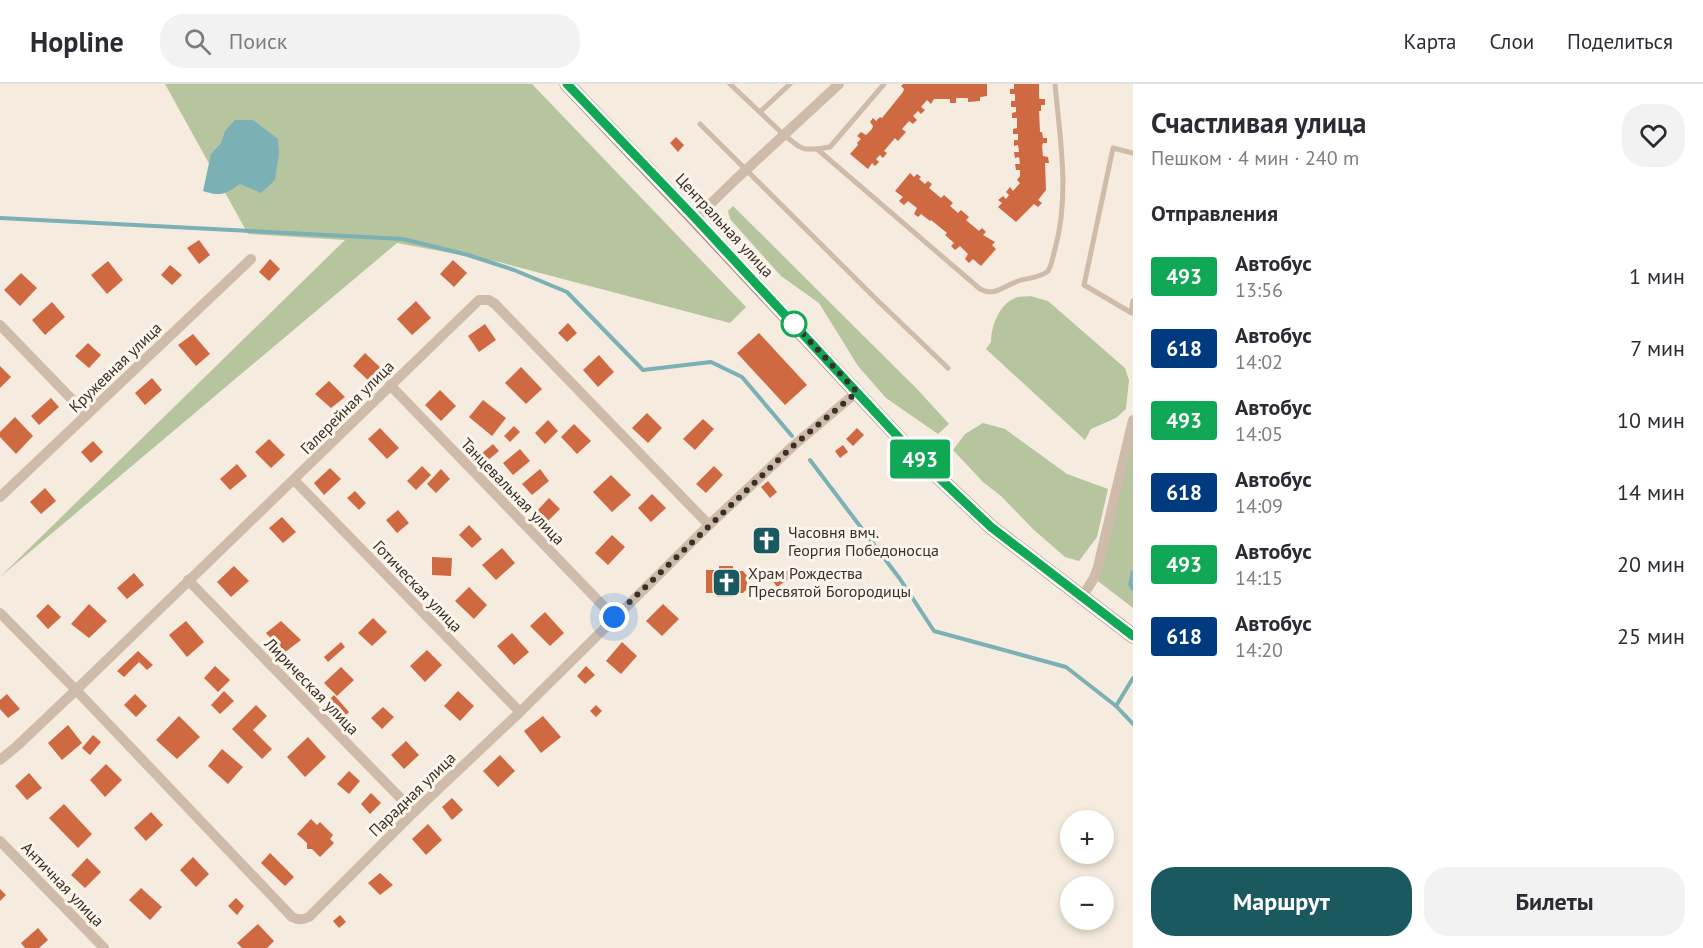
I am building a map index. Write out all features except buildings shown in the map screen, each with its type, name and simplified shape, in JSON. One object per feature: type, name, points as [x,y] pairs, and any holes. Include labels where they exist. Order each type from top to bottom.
[{"type":"main road","name":"Центральная улица","points":[[567,84],[915,455],[991,527],[1133,636]]},
{"type":"street","points":[[696,219],[783,134],[839,84]]},
{"type":"street","name":"Кружевная улица","points":[[0,497],[250,259]]},
{"type":"street","name":"Галерейная улица","points":[[0,760],[76,690],[479,300],[489,300],[495,304],[708,525]]},
{"type":"street","points":[[0,324],[87,415]]},
{"type":"street","name":"Танцевальная улица","points":[[390,385],[614,617]]},
{"type":"street","name":"Парадная улица","points":[[0,613],[284,908],[300,920],[309,917],[708,525],[793,446],[857,392]]},
{"type":"street","points":[[1082,597],[1098,567],[1133,420]]},
{"type":"street","name":"Готическая улица","points":[[294,480],[520,712]]},
{"type":"street","name":"Лирическая улица","points":[[188,580],[414,812]]},
{"type":"street","name":"Античная улица","points":[[0,841],[104,948]]},
{"type":"lane","points":[[730,84],[798,146],[817,149],[830,147],[884,84]]},
{"type":"lane","points":[[760,112],[790,84]]},
{"type":"lane","points":[[817,149],[980,289],[986,293],[996,292],[1013,283],[1042,275],[1050,269],[1052,263],[1064,206],[1055,84]]},
{"type":"lane","points":[[700,124],[948,368]]},
{"type":"lane","points":[[1133,153],[1113,148],[1084,285],[1132,313],[1133,301]]},
{"type":"green space","points":[[165,84],[532,84],[746,307],[730,323],[499,262],[397,243],[0,577],[345,240],[248,234]]},
{"type":"green space","points":[[733,206],[918,390],[949,424],[938,434],[886,398],[858,366],[819,303],[781,276],[730,219],[728,211]]},
{"type":"green space","points":[[1030,296],[1048,301],[1125,368],[1129,380],[1126,409],[1116,418],[1091,429],[1085,440],[986,349],[991,342],[992,329],[1000,311],[1009,301],[1017,297]]},
{"type":"green space","points":[[1133,420],[1133,608],[1094,578]]},
{"type":"green space","points":[[983,423],[1005,429],[1067,474],[1108,489],[1097,537],[1079,561],[1065,557],[1034,530],[953,450],[965,434]]},
{"type":"water","points":[[235,120],[253,120],[278,139],[279,153],[275,180],[261,193],[240,184],[223,194],[203,191],[211,154],[221,143],[225,131]]},
{"type":"waterway","points":[[0,218],[403,239],[468,255],[514,270],[567,292],[643,370],[711,362],[742,377],[792,436]]},
{"type":"waterway","points":[[810,460],[900,579],[934,631],[1066,667],[1116,706],[1133,724]]},
{"type":"waterway","points":[[1133,572],[1130,584],[1133,589]]},
{"type":"waterway","points":[[1116,706],[1133,678]]},
{"type":"bus line","name":"493","points":[[567,84],[915,455],[991,527],[1133,636]]},
{"type":"place","name":"Часовня вмч. Георгия Победоносца","points":[[767,541]]},
{"type":"place","name":"Храм Рождества Пресвятой Богородицы","points":[[727,582]]},
{"type":"route","points":[[614,617],[793,446],[857,392],[794,324]]}]
